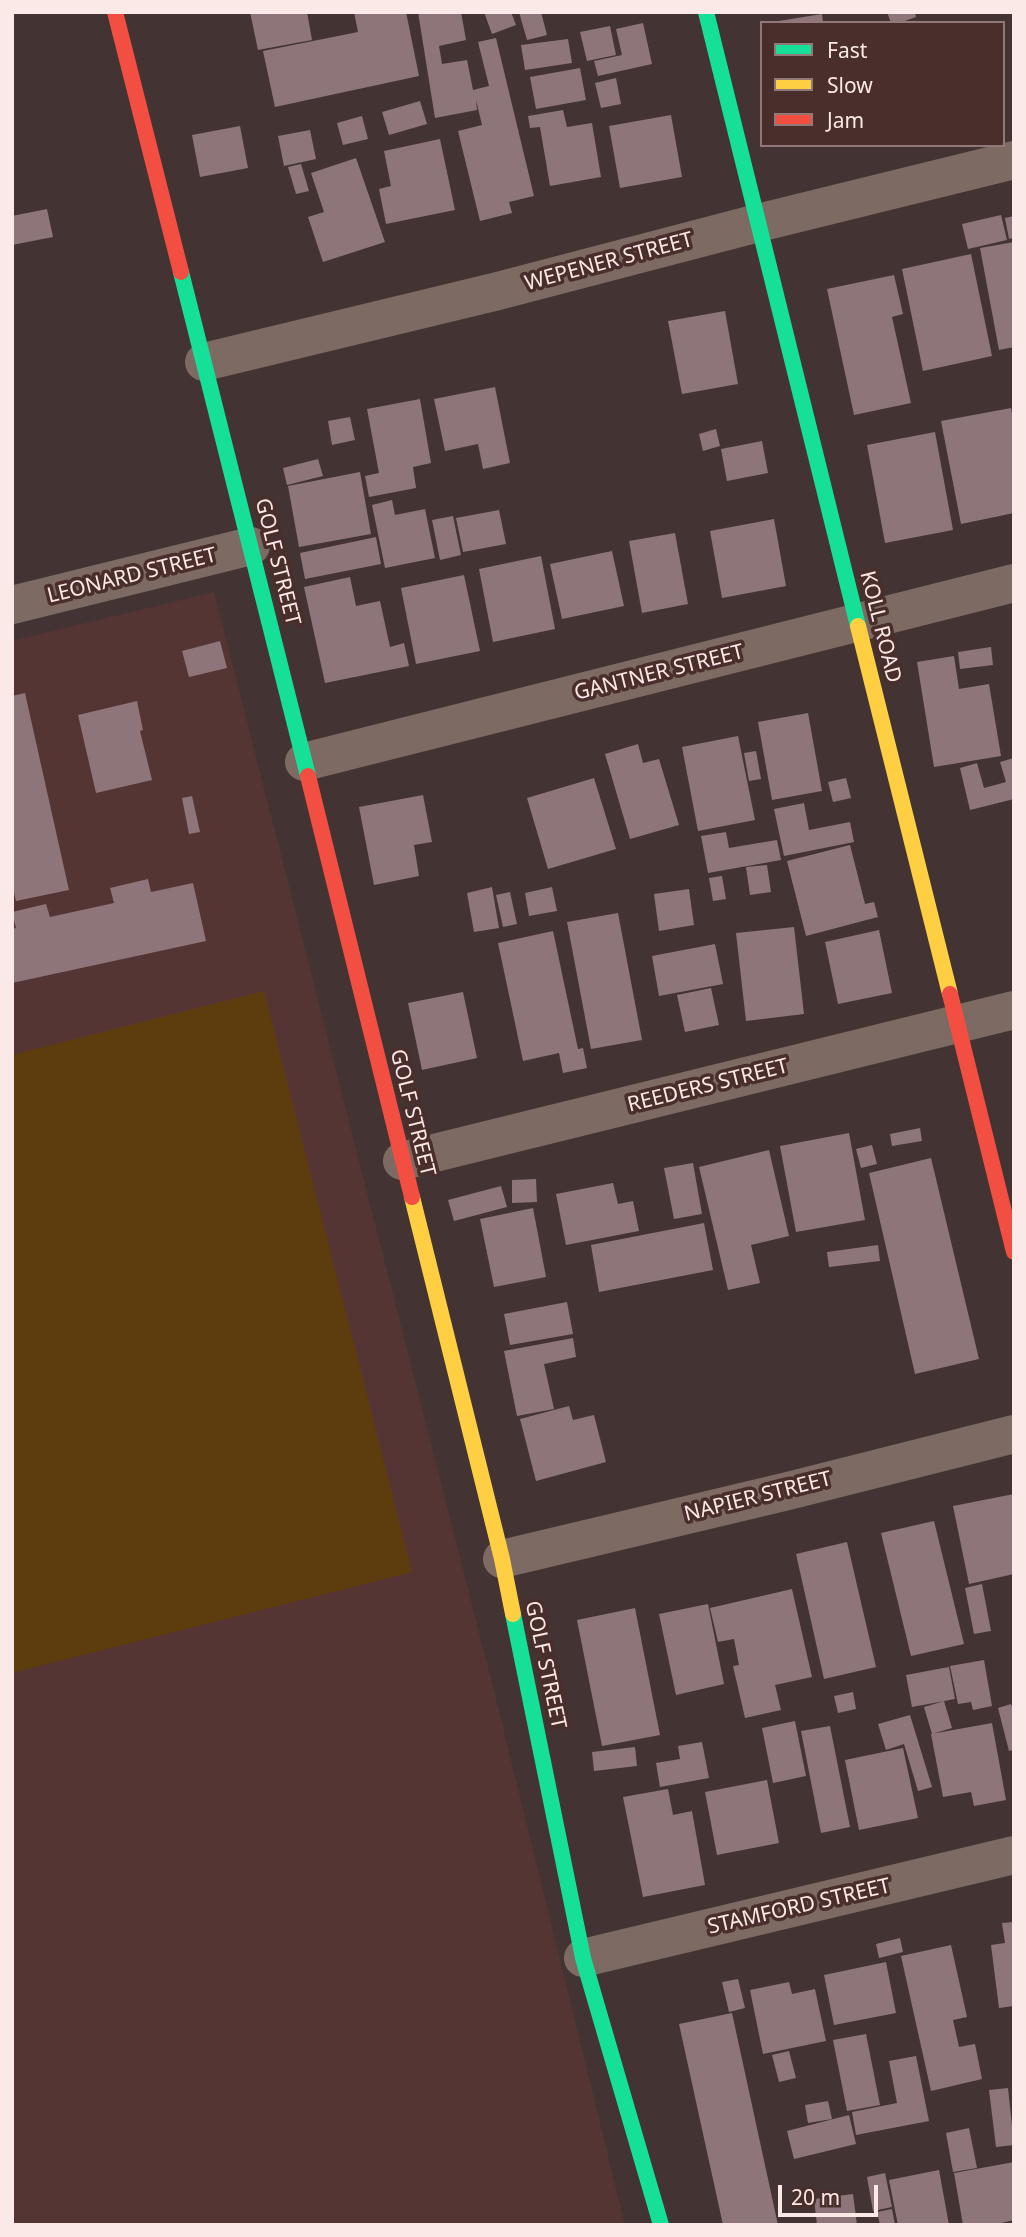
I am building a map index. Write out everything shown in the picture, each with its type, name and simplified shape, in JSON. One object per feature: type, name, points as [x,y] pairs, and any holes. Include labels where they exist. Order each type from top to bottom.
[{"type":"street","name":"GOLF STREET","points":[[115,12],[251,546],[502,1559],[583,1958],[661,2225]]},
{"type":"street","name":"KOLL ROAD","points":[[706,12],[1014,1252]]},
{"type":"street","name":"WEPENER STREET","points":[[204,362],[498,291],[1014,160]]},
{"type":"street","name":"LEONARD STREET","points":[[12,605],[251,546]]},
{"type":"street","name":"GANTNER STREET","points":[[304,762],[1014,583]]},
{"type":"street","name":"REEDERS STREET","points":[[402,1161],[1014,1010]]},
{"type":"street","name":"NAPIER STREET","points":[[502,1559],[1014,1434]]},
{"type":"street","name":"STAMFORD STREET","points":[[583,1958],[1014,1854]]},
{"type":"shaded area","points":[[214,592],[495,1695],[625,2225],[12,2225],[12,641]]},
{"type":"shaded area","points":[[264,991],[412,1572],[12,1673],[12,1055]]},
{"type":"building","points":[[250,12],[307,12],[312,40],[258,50]]},
{"type":"building","points":[[354,12],[406,12],[419,76],[275,107],[263,51],[358,32]]},
{"type":"building","points":[[418,12],[461,12],[466,40],[439,46],[442,64],[467,60],[473,90],[489,86],[478,42],[496,38],[534,196],[509,202],[512,213],[480,221],[458,131],[482,125],[476,100],[477,110],[435,118]]},
{"type":"building","points":[[484,12],[511,12],[516,25],[492,34]]},
{"type":"building","points":[[519,12],[541,12],[547,35],[527,40]]},
{"type":"building","points":[[887,12],[915,12],[916,17],[905,21],[890,21]]},
{"type":"building","points":[[822,14],[823,21],[779,21]]},
{"type":"building","points":[[643,23],[652,64],[598,76],[594,61],[622,55],[616,29]]},
{"type":"building","points":[[610,26],[616,55],[587,61],[580,32]]},
{"type":"building","points":[[568,39],[572,63],[525,70],[521,45]]},
{"type":"building","points":[[580,68],[586,100],[536,109],[530,77]]},
{"type":"building","points":[[616,78],[621,104],[601,108],[595,83]]},
{"type":"building","points":[[420,101],[427,124],[389,135],[382,112]]},
{"type":"building","points":[[563,110],[567,127],[592,123],[601,177],[550,186],[540,127],[530,128],[528,116]]},
{"type":"building","points":[[671,115],[682,177],[620,188],[609,126]]},
{"type":"building","points":[[362,116],[368,139],[343,145],[337,123]]},
{"type":"building","points":[[240,126],[248,168],[200,177],[192,135]]},
{"type":"building","points":[[310,130],[316,159],[284,166],[278,136]]},
{"type":"building","points":[[440,139],[455,210],[386,224],[379,189],[391,186],[384,151]]},
{"type":"building","points":[[356,158],[385,242],[323,262],[308,217],[324,212],[311,173]]},
{"type":"building","points":[[301,164],[309,191],[296,194],[288,167]]},
{"type":"building","points":[[47,209],[53,237],[12,245],[12,216]]},
{"type":"building","points":[[1001,215],[1007,240],[968,249],[962,224]]},
{"type":"building","points":[[1014,216],[1014,238],[1009,239],[1005,218]]},
{"type":"building","points":[[1014,242],[1014,347],[999,350],[980,248]]},
{"type":"building","points":[[971,254],[992,356],[923,371],[902,269]]},
{"type":"building","points":[[894,275],[903,314],[892,317],[911,403],[854,415],[827,289]]},
{"type":"building","points":[[725,311],[738,384],[682,394],[668,321]]},
{"type":"building","points":[[495,387],[510,463],[483,469],[478,444],[445,451],[434,399]]},
{"type":"building","points":[[420,399],[431,463],[413,467],[416,488],[369,497],[365,476],[379,473],[367,409]]},
{"type":"building","points":[[1011,408],[1014,424],[1014,513],[961,524],[941,421]]},
{"type":"building","points":[[350,417],[355,440],[332,445],[328,421]]},
{"type":"building","points":[[716,429],[720,446],[703,451],[699,434]]},
{"type":"building","points":[[935,432],[953,530],[885,543],[867,445]]},
{"type":"building","points":[[762,441],[768,473],[727,481],[721,449]]},
{"type":"building","points":[[318,459],[323,476],[287,485],[283,468]]},
{"type":"building","points":[[360,472],[371,534],[299,547],[288,486]]},
{"type":"building","points":[[392,500],[395,515],[425,509],[435,558],[385,568],[372,505]]},
{"type":"building","points":[[499,510],[506,544],[463,552],[456,518]]},
{"type":"building","points":[[453,516],[461,555],[440,560],[432,520]]},
{"type":"building","points":[[774,519],[786,586],[722,598],[710,531]]},
{"type":"building","points":[[675,533],[688,604],[642,613],[629,541]]},
{"type":"building","points":[[376,537],[381,564],[305,579],[300,553]]},
{"type":"building","points":[[612,551],[624,606],[562,619],[550,564]]},
{"type":"building","points":[[541,556],[555,629],[493,642],[479,569]]},
{"type":"building","points":[[464,575],[480,651],[416,664],[401,588]]},
{"type":"building","points":[[350,577],[356,606],[380,601],[390,647],[404,643],[409,666],[325,683],[304,587]]},
{"type":"building","points":[[220,641],[227,668],[189,677],[182,651]]},
{"type":"building","points":[[991,647],[993,665],[960,669],[958,652]]},
{"type":"building","points":[[954,656],[959,689],[989,684],[1001,756],[934,767],[917,662]]},
{"type":"building","points":[[25,693],[69,890],[16,901],[12,884],[12,696]]},
{"type":"building","points":[[137,701],[143,730],[140,731],[152,780],[96,793],[78,715]]},
{"type":"building","points":[[808,713],[822,791],[772,800],[758,722]]},
{"type":"building","points":[[738,736],[755,820],[698,831],[682,747]]},
{"type":"building","points":[[638,744],[643,763],[659,759],[679,825],[630,839],[605,754]]},
{"type":"building","points":[[756,751],[761,779],[749,781],[744,753]]},
{"type":"building","points":[[1014,758],[1014,799],[970,810],[960,768],[977,763],[984,788],[1006,782],[1000,762]]},
{"type":"building","points":[[594,778],[616,849],[548,869],[527,798]]},
{"type":"building","points":[[846,778],[851,798],[833,802],[828,782]]},
{"type":"building","points":[[423,795],[432,842],[414,845],[419,876],[374,885],[359,807]]},
{"type":"building","points":[[192,796],[200,832],[189,834],[182,798]]},
{"type":"building","points":[[804,803],[809,830],[850,822],[854,842],[784,856],[774,809]]},
{"type":"building","points":[[726,832],[729,848],[777,840],[781,860],[708,873],[701,836]]},
{"type":"building","points":[[850,845],[865,904],[874,902],[878,917],[806,936],[787,861]]},
{"type":"building","points":[[767,865],[771,892],[750,895],[746,867]]},
{"type":"building","points":[[722,876],[726,899],[713,901],[709,878]]},
{"type":"building","points":[[148,879],[151,892],[193,883],[206,941],[12,983],[12,929],[16,928],[12,912],[46,904],[50,917],[114,903],[110,888]]},
{"type":"building","points":[[492,887],[499,928],[474,932],[467,893]]},
{"type":"building","points":[[552,887],[557,911],[529,916],[525,893]]},
{"type":"building","points":[[689,889],[694,925],[659,931],[654,894]]},
{"type":"building","points":[[510,892],[517,924],[503,927],[496,895]]},
{"type":"building","points":[[618,913],[642,1040],[591,1049],[567,922]]},
{"type":"building","points":[[794,927],[804,1014],[746,1021],[736,933]]},
{"type":"building","points":[[879,930],[892,993],[838,1004],[825,942]]},
{"type":"building","points":[[553,931],[578,1049],[583,1048],[587,1068],[563,1073],[559,1053],[523,1061],[498,943]]},
{"type":"building","points":[[715,944],[723,984],[659,996],[652,956]]},
{"type":"building","points":[[711,988],[719,1025],[685,1032],[677,995]]},
{"type":"building","points":[[463,992],[477,1058],[422,1070],[408,1003]]},
{"type":"building","points":[[920,1128],[922,1141],[892,1146],[890,1134]]},
{"type":"building","points":[[849,1133],[865,1220],[796,1232],[780,1146]]},
{"type":"building","points":[[872,1145],[877,1164],[861,1168],[856,1149]]},
{"type":"building","points":[[769,1150],[789,1236],[751,1245],[760,1283],[728,1290],[699,1167]]},
{"type":"building","points":[[931,1158],[979,1359],[915,1374],[869,1173]]},
{"type":"building","points":[[693,1163],[702,1214],[674,1219],[664,1168]]},
{"type":"building","points":[[536,1179],[537,1202],[512,1203],[512,1180]]},
{"type":"building","points":[[613,1183],[618,1204],[633,1201],[639,1231],[566,1245],[556,1194]]},
{"type":"building","points":[[501,1186],[507,1207],[454,1221],[448,1200]]},
{"type":"building","points":[[533,1208],[546,1277],[494,1287],[480,1219]]},
{"type":"building","points":[[704,1223],[713,1270],[599,1292],[591,1245]]},
{"type":"building","points":[[878,1245],[880,1261],[829,1267],[827,1252]]},
{"type":"building","points":[[567,1302],[573,1334],[510,1345],[504,1314]]},
{"type":"building","points":[[573,1338],[576,1357],[544,1364],[554,1409],[517,1416],[504,1351]]},
{"type":"building","points":[[569,1406],[573,1420],[594,1415],[606,1462],[536,1481],[520,1419]]},
{"type":"building","points":[[1014,1494],[1014,1574],[969,1584],[953,1506]]},
{"type":"building","points":[[934,1521],[964,1644],[911,1656],[881,1533]]},
{"type":"building","points":[[847,1542],[876,1667],[824,1679],[796,1554]]},
{"type":"building","points":[[982,1584],[991,1631],[974,1634],[965,1588]]},
{"type":"building","points":[[792,1589],[812,1677],[775,1685],[781,1710],[745,1718],[733,1666],[739,1665],[734,1639],[718,1642],[710,1608]]},
{"type":"building","points":[[708,1604],[724,1684],[676,1695],[659,1614]]},
{"type":"building","points":[[635,1608],[660,1735],[602,1746],[577,1620]]},
{"type":"building","points":[[984,1660],[992,1706],[973,1710],[971,1702],[958,1704],[950,1666]]},
{"type":"building","points":[[949,1667],[955,1699],[912,1707],[906,1675]]},
{"type":"building","points":[[853,1692],[856,1709],[838,1713],[834,1696]]},
{"type":"building","points":[[944,1701],[952,1728],[932,1734],[924,1707]]},
{"type":"building","points":[[1011,1704],[1014,1713],[1014,1750],[1009,1751],[998,1708]]},
{"type":"building","points":[[910,1715],[932,1787],[918,1791],[904,1744],[886,1750],[878,1724]]},
{"type":"building","points":[[795,1721],[806,1776],[773,1783],[762,1728]]},
{"type":"building","points":[[992,1723],[1006,1800],[974,1806],[971,1792],[943,1797],[931,1734]]},
{"type":"building","points":[[830,1726],[850,1827],[821,1833],[801,1731]]},
{"type":"building","points":[[702,1742],[709,1778],[660,1787],[656,1763],[680,1759],[678,1746]]},
{"type":"building","points":[[635,1747],[637,1766],[594,1771],[592,1752]]},
{"type":"building","points":[[903,1748],[918,1818],[859,1830],[845,1760]]},
{"type":"building","points":[[767,1780],[779,1843],[717,1855],[705,1792]]},
{"type":"building","points":[[668,1789],[673,1815],[692,1811],[705,1885],[643,1897],[623,1797]]},
{"type":"building","points":[[1014,1922],[1014,2006],[999,2008],[991,1945],[1005,1943],[1002,1923]]},
{"type":"building","points":[[900,1938],[903,1952],[879,1958],[876,1944]]},
{"type":"building","points":[[951,1945],[967,2017],[953,2020],[959,2047],[975,2044],[982,2079],[931,2091],[901,1956]]},
{"type":"building","points":[[886,1962],[896,2013],[834,2025],[824,1975]]},
{"type":"building","points":[[738,1979],[745,2008],[729,2012],[722,1982]]},
{"type":"building","points":[[789,1982],[792,1994],[815,1989],[826,2041],[763,2054],[750,1990]]},
{"type":"building","points":[[732,2013],[778,2225],[723,2225],[679,2024]]},
{"type":"building","points":[[866,2034],[880,2105],[847,2111],[833,2040]]},
{"type":"building","points":[[789,2051],[796,2078],[779,2082],[772,2055]]},
{"type":"building","points":[[916,2056],[929,2121],[856,2135],[852,2112],[897,2103],[889,2061]]},
{"type":"building","points":[[1008,2088],[1014,2145],[996,2147],[989,2090]]},
{"type":"building","points":[[828,2101],[832,2119],[808,2123],[805,2105]]},
{"type":"building","points":[[849,2115],[856,2144],[794,2159],[787,2131]]},
{"type":"building","points":[[969,2128],[977,2168],[953,2172],[946,2133]]},
{"type":"building","points":[[1014,2162],[1014,2220],[992,2225],[963,2225],[954,2173]]},
{"type":"building","points":[[939,2170],[949,2225],[898,2225],[889,2180]]},
{"type":"building","points":[[885,2173],[892,2207],[873,2211],[867,2177]]},
{"type":"building","points":[[853,2194],[857,2225],[817,2225],[814,2199]]},
{"type":"building","points":[[892,2209],[895,2225],[880,2225],[877,2212]]},
{"type":"traffic: fast","points":[[706,12],[858,626]]},
{"type":"traffic: fast","points":[[181,272],[308,776]]},
{"type":"traffic: fast","points":[[513,1614],[583,1958],[661,2225]]},
{"type":"traffic: slow","points":[[858,626],[950,994]]},
{"type":"traffic: slow","points":[[412,1197],[502,1559],[513,1614]]},
{"type":"traffic: jam","points":[[115,12],[181,272]]},
{"type":"traffic: jam","points":[[308,776],[412,1197]]},
{"type":"traffic: jam","points":[[950,994],[1014,1252]]}]
